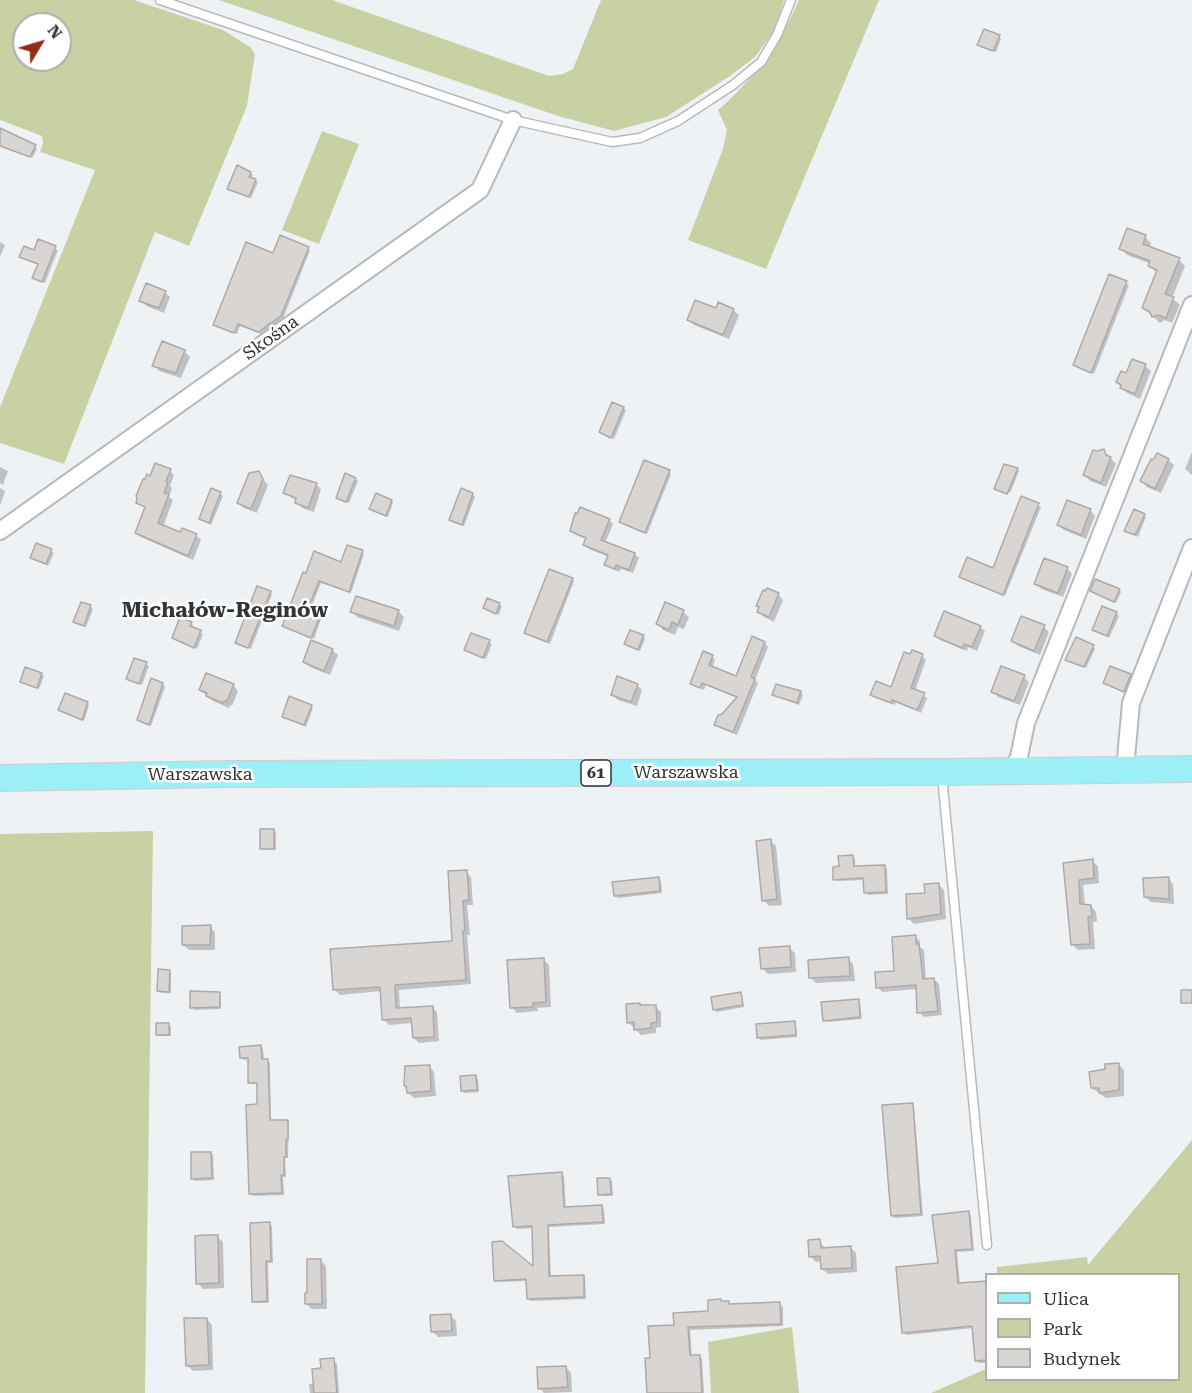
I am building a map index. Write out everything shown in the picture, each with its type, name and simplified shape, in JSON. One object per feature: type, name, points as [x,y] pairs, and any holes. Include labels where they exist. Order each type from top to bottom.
[{"type":"main road","name":"Warszawska","points":[[0,778],[228,774],[1192,769]]},
{"type":"street","name":"Skośna","points":[[0,531],[480,190],[513,120]]},
{"type":"street","points":[[1013,770],[1019,757],[1026,723],[1192,305]]},
{"type":"street","points":[[1125,769],[1131,703],[1192,548]]},
{"type":"lane","points":[[160,0],[513,120],[612,142],[640,138],[678,121],[733,85],[761,62],[777,35],[791,0]]},
{"type":"lane","points":[[942,772],[987,1245]]},
{"type":"green space","points":[[0,0],[134,0],[223,30],[250,47],[255,54],[247,106],[189,246],[155,232],[64,464],[0,443],[0,407],[95,170],[40,152],[43,143],[42,136],[0,120]]},
{"type":"green space","points":[[219,0],[332,0],[549,76],[563,74],[573,69],[601,0],[784,0],[774,31],[755,57],[666,117],[614,131],[558,116]]},
{"type":"green space","points":[[799,0],[879,0],[766,269],[688,240],[723,149],[727,130],[718,110],[765,60]]},
{"type":"green space","points":[[322,131],[359,144],[319,244],[282,230]]},
{"type":"green space","points":[[153,831],[145,1393],[0,1393],[0,834]]},
{"type":"green space","points":[[1192,1140],[1192,1393],[931,1393],[985,1369],[985,1381],[1180,1381],[1180,1273],[997,1273],[997,1267],[1087,1257],[1088,1265]]},
{"type":"green space","points":[[792,1327],[799,1393],[711,1393],[708,1342]]},
{"type":"building","points":[[984,29],[1000,35],[993,51],[977,45]]},
{"type":"building","points":[[0,128],[36,145],[30,157],[0,146]]},
{"type":"building","points":[[237,165],[251,172],[249,177],[256,179],[249,197],[227,189]]},
{"type":"building","points":[[1127,228],[1146,235],[1143,244],[1180,258],[1165,294],[1174,297],[1166,318],[1158,315],[1152,317],[1150,312],[1142,308],[1157,270],[1148,266],[1150,261],[1119,249]]},
{"type":"building","points":[[280,235],[309,247],[281,316],[258,332],[238,324],[234,333],[213,325],[246,242],[273,253]]},
{"type":"building","points":[[38,239],[56,246],[42,282],[32,278],[38,264],[19,257],[24,246],[34,250]]},
{"type":"building","points":[[1109,274],[1127,281],[1091,373],[1073,365]]},
{"type":"building","points":[[146,283],[166,291],[159,308],[139,301]]},
{"type":"building","points":[[695,300],[716,308],[718,302],[734,309],[723,335],[687,320]]},
{"type":"building","points":[[162,341],[185,350],[176,373],[152,366]]},
{"type":"building","points":[[1132,359],[1146,364],[1135,394],[1120,388],[1121,385],[1116,382],[1121,371],[1126,373]]},
{"type":"building","points":[[612,402],[624,407],[611,438],[599,432]]},
{"type":"building","points":[[1104,449],[1106,455],[1111,457],[1101,483],[1083,475],[1093,450]]},
{"type":"building","points":[[1157,453],[1169,459],[1155,489],[1140,481],[1151,459],[1153,460]]},
{"type":"building","points":[[644,460],[670,470],[645,533],[619,522]]},
{"type":"building","points":[[155,463],[171,469],[164,493],[169,494],[158,523],[180,532],[182,528],[197,534],[188,556],[135,533],[145,507],[136,503],[136,496],[143,479],[147,474],[150,476]]},
{"type":"building","points":[[1004,464],[1018,468],[1007,494],[994,489]]},
{"type":"building","points":[[259,471],[263,479],[251,509],[237,503],[249,473]]},
{"type":"building","points":[[345,473],[356,478],[346,502],[336,498]]},
{"type":"building","points":[[290,475],[317,483],[308,508],[295,503],[296,498],[283,493]]},
{"type":"building","points":[[211,488],[221,492],[209,523],[199,519]]},
{"type":"building","points":[[461,488],[473,493],[462,525],[449,520]]},
{"type":"building","points":[[376,493],[392,500],[386,516],[369,509]]},
{"type":"building","points":[[1021,496],[1039,503],[1003,595],[959,577],[967,557],[993,568]]},
{"type":"building","points":[[1067,500],[1091,509],[1081,535],[1057,525]]},
{"type":"building","points":[[580,507],[610,519],[601,540],[635,553],[629,570],[616,565],[615,569],[604,565],[608,555],[583,545],[586,538],[570,531],[575,513],[577,514]]},
{"type":"building","points":[[1134,509],[1145,514],[1135,535],[1124,531]]},
{"type":"building","points":[[36,543],[52,549],[46,564],[30,558]]},
{"type":"building","points":[[347,545],[363,550],[349,592],[319,581],[309,606],[322,611],[311,638],[282,626],[303,572],[306,573],[314,551],[341,562]]},
{"type":"building","points":[[1044,558],[1068,567],[1058,593],[1034,584]]},
{"type":"building","points":[[549,569],[573,578],[547,642],[524,633]]},
{"type":"building","points":[[1095,579],[1120,589],[1114,602],[1090,591]]},
{"type":"building","points":[[257,586],[271,591],[248,648],[235,643]]},
{"type":"building","points":[[767,588],[779,593],[769,617],[757,612],[759,607],[756,606],[763,590]]},
{"type":"building","points":[[356,596],[399,610],[394,626],[350,612]]},
{"type":"building","points":[[487,598],[500,603],[496,614],[483,608]]},
{"type":"building","points":[[81,602],[91,605],[84,626],[73,622]]},
{"type":"building","points":[[665,602],[684,610],[678,625],[672,622],[669,630],[656,624]]},
{"type":"building","points":[[1102,606],[1117,612],[1107,636],[1092,630]]},
{"type":"building","points":[[944,611],[981,626],[972,647],[964,644],[962,648],[934,636]]},
{"type":"building","points":[[1021,616],[1045,625],[1034,651],[1011,641]]},
{"type":"building","points":[[180,617],[192,622],[190,626],[201,630],[194,648],[172,638]]},
{"type":"building","points":[[630,630],[644,635],[638,650],[624,644]]},
{"type":"building","points":[[471,633],[490,640],[483,658],[464,650]]},
{"type":"building","points":[[752,636],[765,642],[751,677],[755,679],[733,732],[714,725],[718,715],[722,714],[737,697],[702,683],[700,688],[690,684],[703,651],[713,655],[709,665],[736,676]]},
{"type":"building","points":[[1076,637],[1094,645],[1084,667],[1065,660]]},
{"type":"building","points":[[311,640],[333,649],[324,671],[303,662]]},
{"type":"building","points":[[912,650],[923,654],[911,688],[925,693],[917,710],[892,700],[891,703],[870,695],[876,681],[891,687],[904,652],[910,654]]},
{"type":"building","points":[[134,658],[147,662],[139,684],[126,679]]},
{"type":"building","points":[[1001,666],[1025,675],[1014,701],[991,692]]},
{"type":"building","points":[[1110,666],[1131,674],[1124,692],[1103,683]]},
{"type":"building","points":[[25,667],[42,673],[37,688],[20,682]]},
{"type":"building","points":[[206,673],[234,684],[227,701],[223,703],[206,696],[207,693],[199,690]]},
{"type":"building","points":[[617,676],[638,684],[631,702],[611,695]]},
{"type":"building","points":[[151,678],[163,683],[149,725],[137,720]]},
{"type":"building","points":[[776,684],[801,691],[797,703],[772,695]]},
{"type":"building","points":[[65,693],[88,702],[82,720],[58,710]]},
{"type":"building","points":[[289,696],[312,705],[304,725],[282,717]]},
{"type":"building","points":[[260,829],[274,829],[274,849],[260,849]]},
{"type":"building","points":[[771,839],[777,899],[762,901],[756,841]]},
{"type":"building","points":[[853,855],[854,866],[885,865],[886,892],[864,893],[863,878],[833,880],[833,867],[839,866],[838,856]]},
{"type":"building","points":[[1093,859],[1094,878],[1079,880],[1080,904],[1091,905],[1092,916],[1088,917],[1090,944],[1071,945],[1063,863]]},
{"type":"building","points":[[467,870],[469,900],[463,901],[466,980],[395,985],[396,1008],[433,1006],[434,1037],[413,1038],[411,1018],[382,1020],[380,987],[333,990],[330,949],[452,941],[448,871]]},
{"type":"building","points":[[659,877],[660,891],[614,896],[612,882]]},
{"type":"building","points":[[1169,877],[1169,899],[1144,897],[1143,878]]},
{"type":"building","points":[[939,883],[941,914],[907,919],[906,894],[925,893],[924,884]]},
{"type":"building","points":[[211,925],[210,945],[182,945],[182,926]]},
{"type":"building","points":[[916,935],[923,979],[934,978],[938,1011],[917,1013],[916,985],[876,988],[875,972],[894,971],[892,937]]},
{"type":"building","points":[[790,946],[791,967],[761,969],[759,948]]},
{"type":"building","points":[[849,957],[850,976],[809,978],[808,960]]},
{"type":"building","points":[[544,958],[546,1002],[533,1003],[533,1007],[510,1008],[507,960]]},
{"type":"building","points":[[158,969],[170,970],[169,992],[157,991]]},
{"type":"building","points":[[1181,990],[1192,990],[1192,1003],[1181,1003]]},
{"type":"building","points":[[190,991],[220,992],[220,1007],[190,1008]]},
{"type":"building","points":[[741,992],[743,1005],[713,1010],[711,997]]},
{"type":"building","points":[[859,999],[860,1017],[823,1021],[821,1002]]},
{"type":"building","points":[[640,1003],[640,1005],[656,1005],[657,1022],[651,1023],[651,1028],[634,1030],[634,1022],[627,1023],[626,1004]]},
{"type":"building","points":[[795,1021],[796,1035],[757,1038],[756,1024]]},
{"type":"building","points":[[156,1023],[169,1023],[169,1035],[156,1035]]},
{"type":"building","points":[[261,1045],[262,1059],[268,1059],[270,1120],[288,1120],[288,1139],[286,1139],[286,1157],[284,1157],[284,1175],[281,1175],[282,1193],[249,1194],[246,1105],[257,1104],[257,1083],[248,1083],[248,1058],[240,1058],[239,1047]]},
{"type":"building","points":[[1119,1063],[1119,1090],[1099,1093],[1099,1088],[1091,1088],[1089,1072],[1105,1069],[1105,1064]]},
{"type":"building","points":[[430,1065],[431,1091],[407,1093],[406,1086],[404,1086],[405,1066]]},
{"type":"building","points":[[476,1075],[477,1090],[461,1091],[460,1076]]},
{"type":"building","points":[[913,1103],[921,1214],[891,1216],[882,1105]]},
{"type":"building","points":[[191,1152],[211,1152],[212,1178],[191,1179]]},
{"type":"building","points":[[562,1172],[564,1207],[602,1205],[603,1222],[548,1225],[549,1276],[584,1275],[584,1297],[527,1299],[526,1279],[494,1281],[492,1242],[502,1241],[533,1266],[532,1226],[513,1227],[508,1176]]},
{"type":"building","points":[[597,1178],[610,1178],[611,1194],[598,1195]]},
{"type":"building","points":[[969,1211],[972,1249],[955,1250],[958,1283],[985,1281],[985,1360],[975,1361],[972,1326],[902,1333],[896,1267],[938,1263],[932,1215]]},
{"type":"building","points":[[270,1222],[271,1261],[266,1261],[267,1301],[252,1302],[250,1223]]},
{"type":"building","points":[[218,1235],[219,1283],[196,1284],[195,1236]]},
{"type":"building","points":[[820,1239],[821,1248],[851,1246],[852,1268],[821,1269],[820,1256],[809,1257],[808,1240]]},
{"type":"building","points":[[307,1259],[321,1259],[322,1304],[305,1304]]},
{"type":"building","points":[[721,1299],[721,1301],[729,1301],[729,1304],[780,1302],[781,1324],[688,1327],[690,1355],[700,1355],[702,1393],[647,1393],[645,1358],[650,1358],[648,1326],[674,1325],[673,1313],[708,1311],[708,1300]]},
{"type":"building","points":[[451,1314],[452,1331],[431,1332],[430,1315]]},
{"type":"building","points":[[184,1318],[207,1318],[209,1365],[186,1366]]},
{"type":"building","points":[[334,1358],[337,1393],[314,1393],[312,1369],[321,1368],[320,1359]]},
{"type":"building","points":[[566,1366],[568,1387],[538,1389],[537,1367]]},
{"type":"district","name":"Michałów-Reginów","points":[[225,611]]}]
